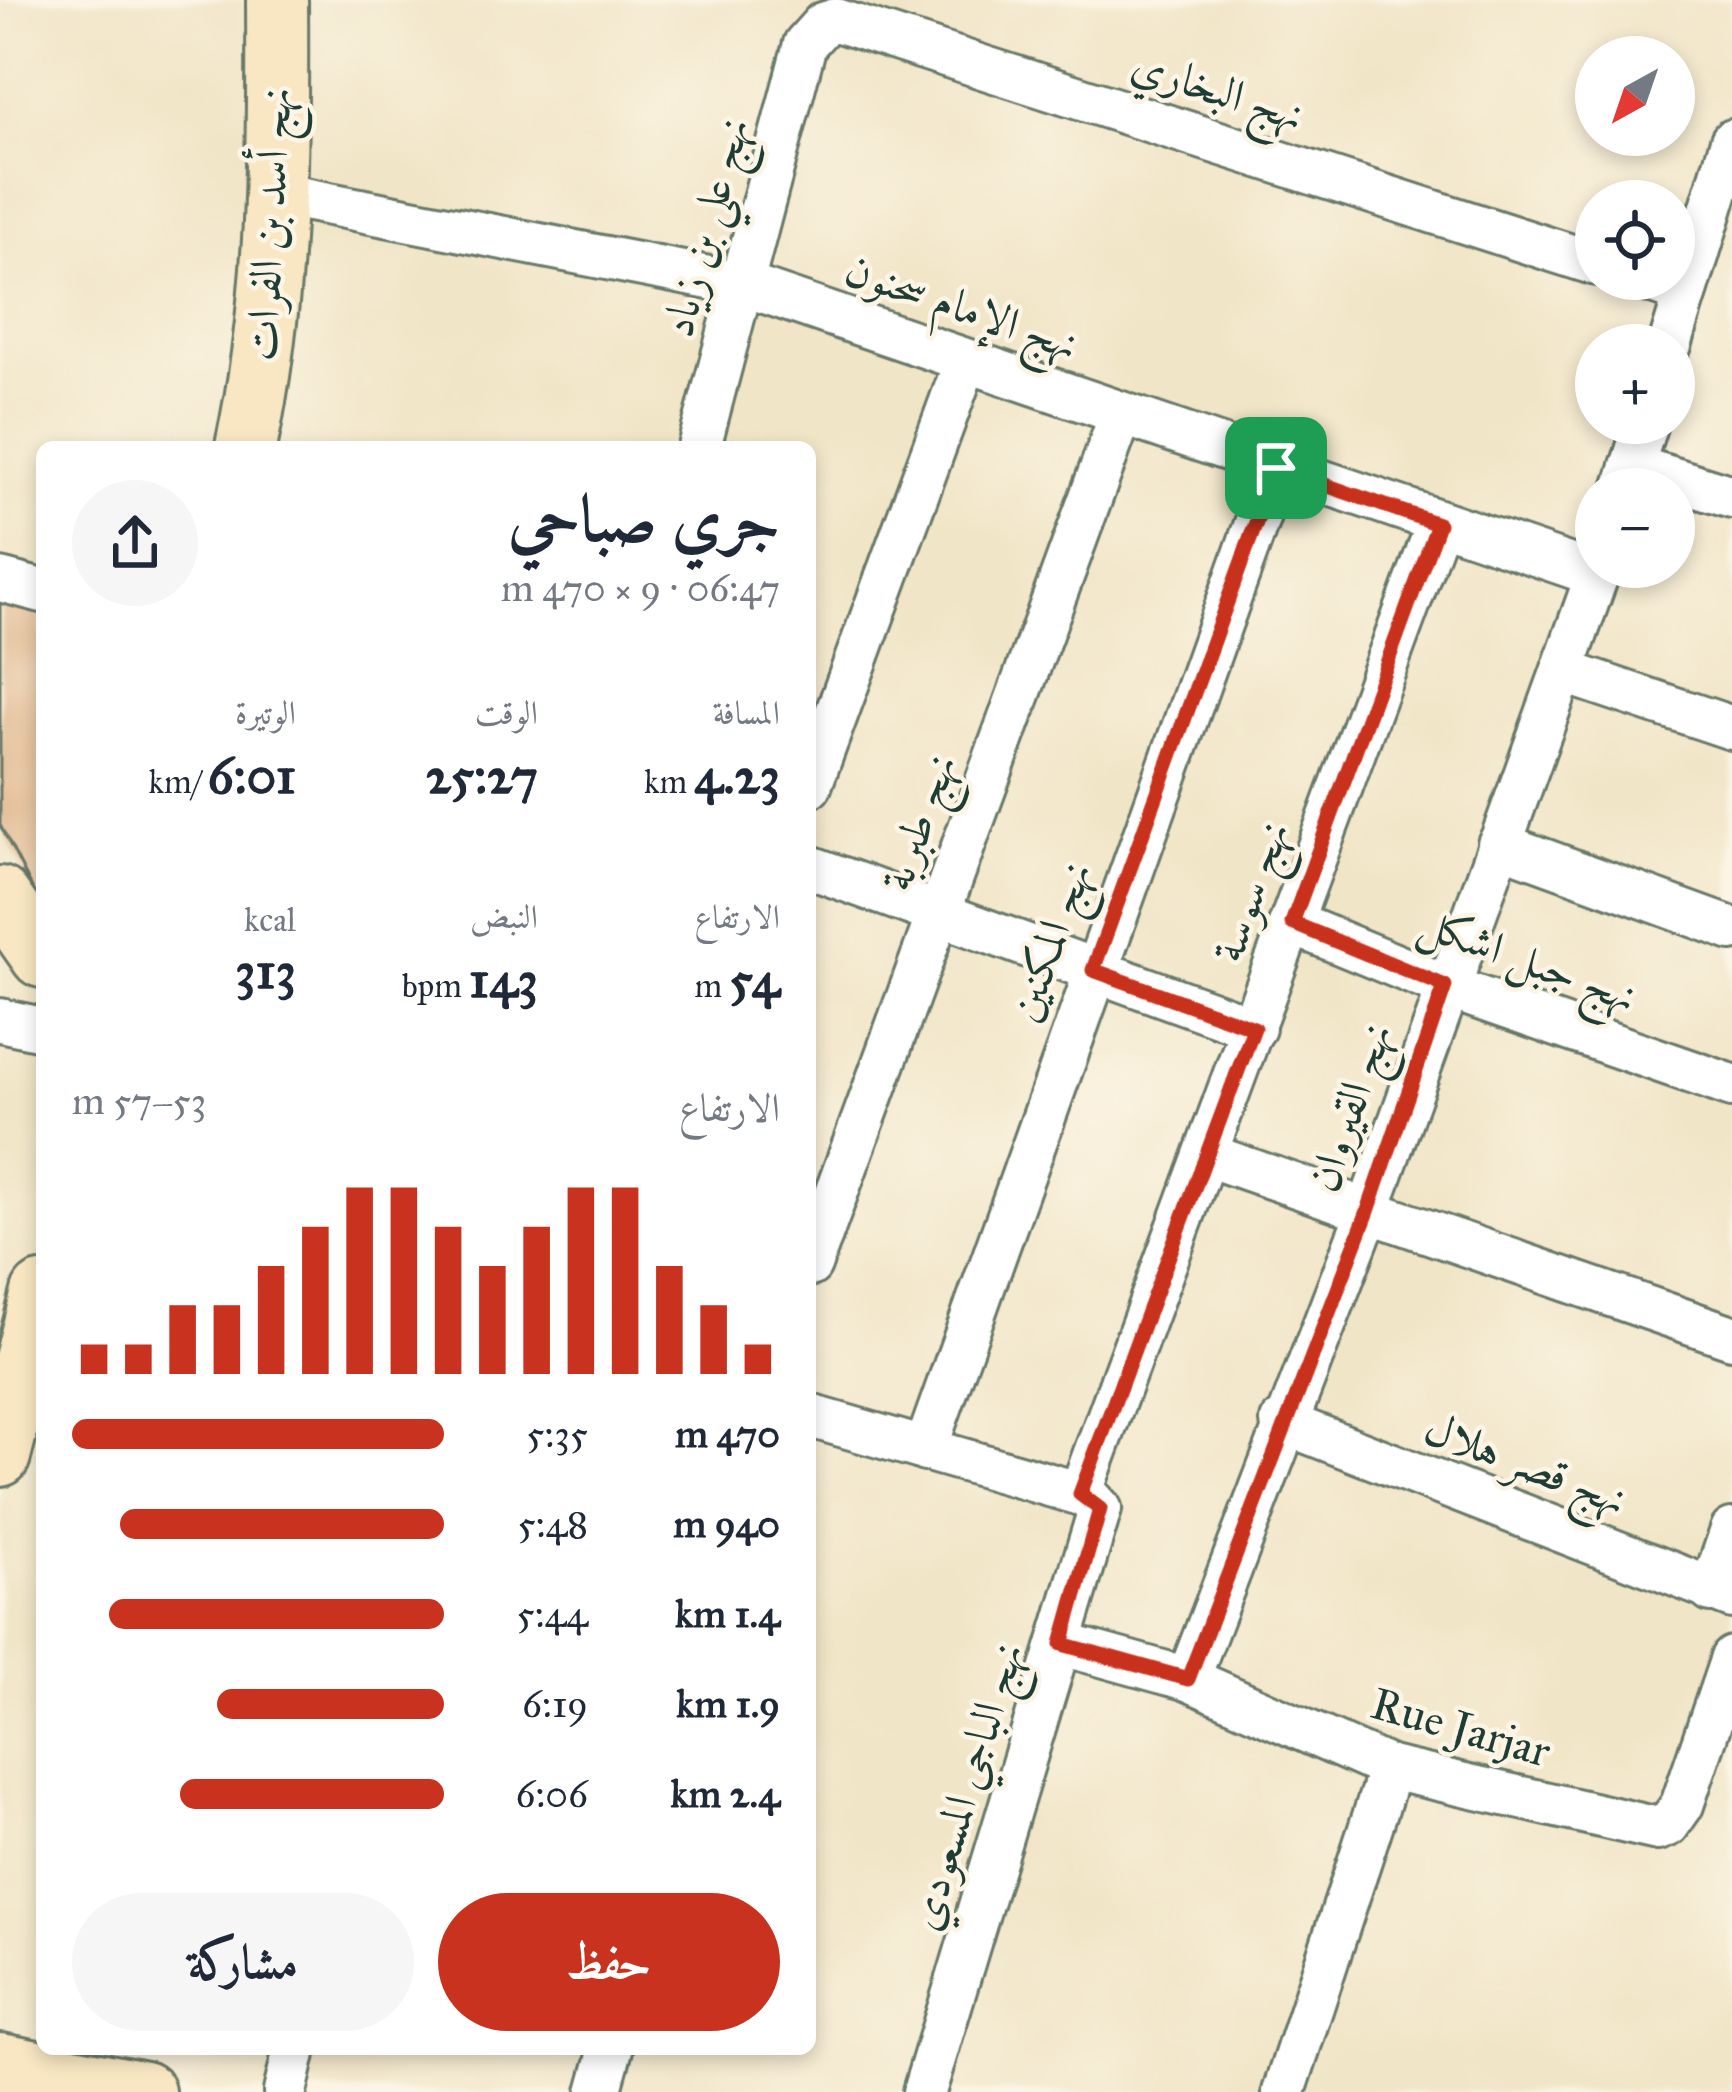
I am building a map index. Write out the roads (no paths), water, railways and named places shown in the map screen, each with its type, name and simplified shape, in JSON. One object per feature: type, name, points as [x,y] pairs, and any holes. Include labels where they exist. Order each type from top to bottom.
[{"type":"street","name":"نهج أسد بن الفرات","points":[[247,441],[269,320],[278,194],[277,0]]},
{"type":"street","name":"نهج البخاري","points":[[812,34],[836,20],[1575,257]]},
{"type":"street","name":"نهج علي بن زياد","points":[[701,441],[805,44],[812,34]]},
{"type":"street","points":[[1695,263],[1732,141]]},
{"type":"street","name":"نهج الإمام سحنون","points":[[278,194],[745,285],[1438,524],[1575,564]]},
{"type":"street","points":[[816,770],[966,361]]},
{"type":"street","name":"نهج طبربة","points":[[816,1248],[1121,415]]},
{"type":"street","name":"نهج المكنين","points":[[925,1450],[1276,468]]},
{"type":"street","points":[[1695,490],[1732,497]]},
{"type":"street","name":"نهج سوسة","points":[[1090,1502],[1207,1155],[1438,524]]},
{"type":"street","points":[[0,580],[36,589]]},
{"type":"street","name":"نهج القيروان","points":[[1188,1679],[1282,1422],[1368,1211],[1445,986],[1593,588]]},
{"type":"street","points":[[1565,672],[1732,728]]},
{"type":"street","points":[[1499,844],[1732,929]]},
{"type":"street","points":[[816,869],[1254,1028]]},
{"type":"street","points":[[0,897],[36,948]]},
{"type":"street","name":"نهج جبل اشكل","points":[[1292,923],[1445,986],[1732,1086]]},
{"type":"street","points":[[0,1020],[36,1028]]},
{"type":"street","points":[[1207,1155],[1732,1337]]},
{"type":"street","points":[[0,1456],[24,1319]]},
{"type":"street","points":[[816,1418],[1090,1502]]},
{"type":"street","name":"نهج قصر هلال","points":[[1282,1422],[1722,1594]]},
{"type":"street","name":"نهج الباجي المسعودي","points":[[924,2092],[1062,1644],[1090,1502]]},
{"type":"street","points":[[1722,1594],[1732,1531]]},
{"type":"street","name":"Rue Jarjar","points":[[1062,1644],[1188,1679],[1390,1768],[1658,1829],[1668,1825],[1682,1805],[1732,1658]]},
{"type":"street","points":[[1284,2092],[1390,1768]]},
{"type":"street","points":[[285,2092],[294,2055]]},
{"type":"street","points":[[599,2092],[609,2055]]},
{"type":"street","points":[[0,2064],[144,2092]]}]
